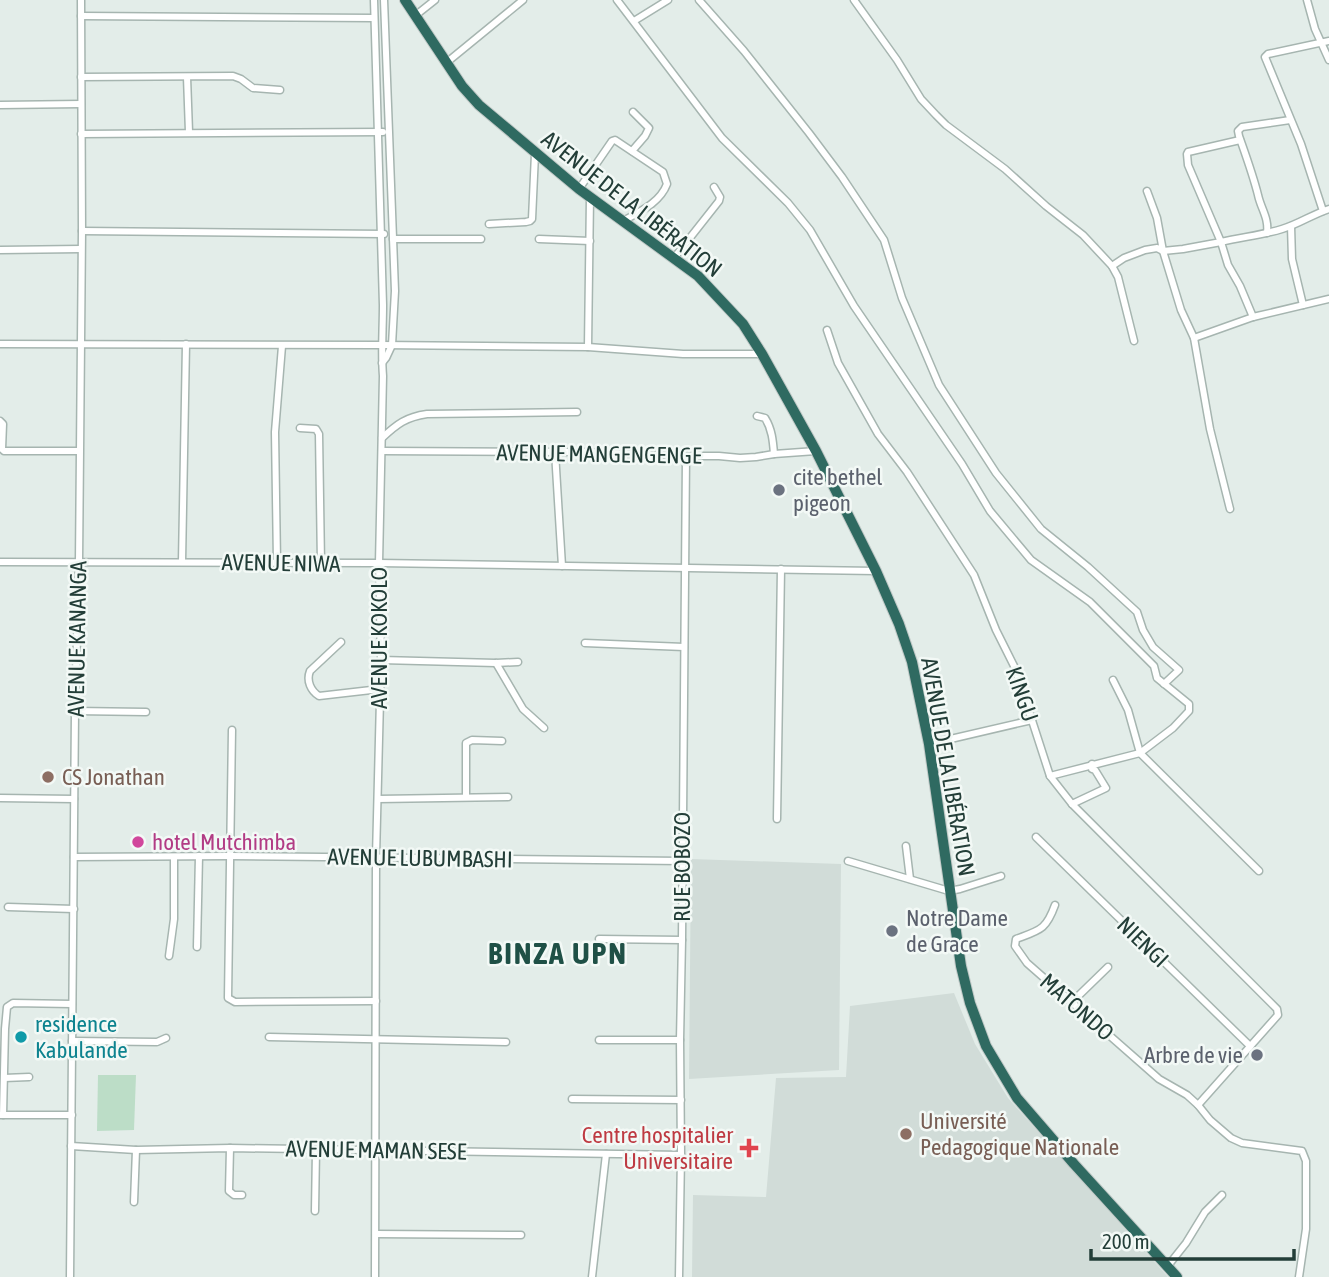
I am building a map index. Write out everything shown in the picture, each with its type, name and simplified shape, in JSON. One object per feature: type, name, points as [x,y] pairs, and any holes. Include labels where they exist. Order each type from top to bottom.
[{"type":"highway","name":"AVENUE DE LA LIBÉRATION","points":[[405,0],[446,63],[478,105],[579,189],[698,276],[729,306],[762,354],[816,451],[876,571],[912,662],[929,744],[961,966],[970,1003],[986,1046],[1017,1098],[1177,1277]]},
{"type":"street","name":"AVENUE KANANGA","points":[[71,1277],[82,231],[81,0]]},
{"type":"street","name":"AVENUE KOKOLO","points":[[374,0],[383,333],[376,857],[375,1277]]},
{"type":"street","points":[[382,363],[392,345],[395,291],[384,0]]},
{"type":"street","points":[[416,15],[435,0]]},
{"type":"street","points":[[446,63],[523,0]]},
{"type":"street","points":[[617,0],[722,138],[788,203],[810,230],[854,306],[962,464],[990,511],[1031,560],[1090,602],[1153,666],[1157,678],[1189,704],[1189,711],[1173,728],[1140,753],[1050,776]]},
{"type":"street","points":[[634,21],[668,0]]},
{"type":"street","points":[[699,0],[809,132],[884,240],[902,298],[939,385],[996,473],[1041,528],[1137,612],[1153,647],[1179,670],[1164,684]]},
{"type":"street","points":[[854,0],[921,99],[936,115],[1083,235],[1112,266],[1118,277],[1134,341]]},
{"type":"street","points":[[1307,0],[1320,43],[1329,60]]},
{"type":"street","points":[[81,16],[374,18]]},
{"type":"street","points":[[1112,266],[1135,252],[1157,248],[1163,251],[1183,249],[1267,233],[1291,226],[1326,210],[1265,57],[1268,54],[1329,41]]},
{"type":"street","points":[[81,77],[238,77],[253,88],[280,90]]},
{"type":"street","points":[[187,77],[189,132]]},
{"type":"street","points":[[0,105],[81,104]]},
{"type":"street","points":[[632,151],[649,128],[633,112]]},
{"type":"street","points":[[1267,233],[1267,220],[1238,131],[1242,127],[1290,120]]},
{"type":"street","points":[[81,134],[388,132]]},
{"type":"street","points":[[579,189],[615,140],[663,172],[667,184],[665,191],[645,209],[623,221]]},
{"type":"street","points":[[1240,140],[1212,145],[1186,154],[1188,165],[1222,242],[1228,265],[1253,317]]},
{"type":"street","points":[[489,224],[526,222],[532,219],[535,154]]},
{"type":"street","points":[[674,258],[719,201],[720,197],[714,187]]},
{"type":"street","points":[[1147,191],[1157,218],[1163,251],[1181,310],[1194,338],[1208,418],[1230,509]]},
{"type":"street","points":[[588,347],[590,197]]},
{"type":"street","points":[[1291,226],[1292,259],[1303,305]]},
{"type":"street","points":[[82,231],[382,234],[481,239]]},
{"type":"street","points":[[539,239],[590,241]]},
{"type":"street","points":[[0,250],[81,249]]},
{"type":"street","points":[[1194,338],[1253,317],[1329,299]]},
{"type":"street","name":"KINGU","points":[[827,330],[838,363],[878,434],[907,472],[974,575],[1015,668],[1050,776],[1072,804],[1279,1012],[1250,1046]]},
{"type":"street","points":[[0,344],[588,347],[683,354],[762,354]]},
{"type":"street","points":[[182,562],[186,344]]},
{"type":"street","points":[[277,562],[275,432],[282,346]]},
{"type":"street","points":[[382,438],[402,421],[427,414],[577,412]]},
{"type":"street","points":[[757,416],[768,422],[774,454]]},
{"type":"street","points":[[0,421],[4,424],[4,451],[79,451]]},
{"type":"street","points":[[300,428],[316,429],[319,434],[321,564]]},
{"type":"street","name":"AVENUE MANGENGENGE","points":[[382,451],[555,452],[740,458],[816,451]]},
{"type":"street","points":[[555,452],[562,566]]},
{"type":"street","name":"RUE BOBOZO","points":[[679,1277],[686,456]]},
{"type":"street","name":"AVENUE NIWA","points":[[0,562],[379,563],[876,571]]},
{"type":"street","points":[[777,819],[780,569]]},
{"type":"street","points":[[341,642],[310,671],[308,676],[311,690],[319,696],[380,689]]},
{"type":"street","points":[[585,643],[684,646]]},
{"type":"street","points":[[380,660],[518,662]]},
{"type":"street","points":[[496,663],[523,709],[544,728]]},
{"type":"street","points":[[1113,680],[1128,710],[1140,753],[1259,871]]},
{"type":"street","points":[[75,711],[146,712]]},
{"type":"street","points":[[929,744],[1031,720]]},
{"type":"street","points":[[232,730],[227,995],[235,1002],[376,1001]]},
{"type":"street","points":[[466,797],[466,743],[472,740],[502,741]]},
{"type":"street","points":[[1072,804],[1106,788],[1092,769],[1092,764]]},
{"type":"street","points":[[378,799],[508,797]]},
{"type":"street","points":[[0,798],[74,799]]},
{"type":"street","name":"NIENGI","points":[[1036,837],[1250,1046]]},
{"type":"street","points":[[906,846],[910,879]]},
{"type":"street","points":[[197,947],[199,856]]},
{"type":"street","name":"AVENUE LUBUMBASHI","points":[[75,858],[230,856],[682,861]]},
{"type":"street","points":[[169,956],[173,933],[174,857]]},
{"type":"street","points":[[848,861],[949,891],[1001,876]]},
{"type":"street","name":"MATONDO","points":[[1055,905],[1049,921],[1043,927],[1016,939],[1014,946],[1027,963],[1160,1079],[1187,1095],[1231,1138],[1242,1143],[1302,1151],[1306,1161],[1306,1229],[1299,1277]]},
{"type":"street","points":[[8,906],[74,909]]},
{"type":"street","points":[[599,939],[682,940]]},
{"type":"street","points":[[1072,1002],[1108,967]]},
{"type":"street","points":[[72,1004],[13,1003],[3,1007],[1,1115],[72,1115]]},
{"type":"street","points":[[269,1037],[506,1042]]},
{"type":"street","points":[[72,1041],[157,1042],[166,1038]]},
{"type":"street","points":[[599,1040],[680,1040]]},
{"type":"street","points":[[1198,1105],[1250,1046]]},
{"type":"street","points":[[2,1075],[29,1077]]},
{"type":"street","points":[[572,1099],[681,1100]]},
{"type":"street","name":"AVENUE MAMAN SESE","points":[[71,1146],[136,1150],[230,1148],[681,1155]]},
{"type":"street","points":[[230,1148],[229,1191],[234,1195],[242,1195]]},
{"type":"street","points":[[134,1202],[136,1150]]},
{"type":"street","points":[[315,1210],[316,1150]]},
{"type":"street","points":[[592,1277],[606,1154]]},
{"type":"street","points":[[1167,1267],[1205,1212],[1222,1195]]},
{"type":"street","points":[[376,1234],[521,1236]]},
{"type":"shaded area","points":[[691,859],[841,864],[839,1070],[689,1079]]},
{"type":"shaded area","name":"Université Pedagogique Nationale","points":[[954,993],[975,1044],[1008,1098],[1168,1277],[692,1277],[693,1195],[766,1197],[776,1078],[846,1077],[850,1006]]},
{"type":"green space","points":[[98,1075],[136,1075],[134,1130],[97,1131]]},
{"type":"place","name":"cite bethel pigeon","points":[[779,490]]},
{"type":"place","name":"CS Jonathan","points":[[48,777]]},
{"type":"place","name":"hotel Mutchimba","points":[[138,842]]},
{"type":"place","name":"Notre Dame de Grace","points":[[892,931]]},
{"type":"place","name":"residence Kabulande","points":[[21,1037]]},
{"type":"place","name":"Arbre de vie","points":[[1257,1055]]},
{"type":"place","name":"Université Pedagogique Nationale","points":[[906,1134]]},
{"type":"place","name":"Centre hospitalier Universitaire","points":[[749,1148]]},
{"type":"district","name":"BINZA UPN","points":[[558,953]]}]
